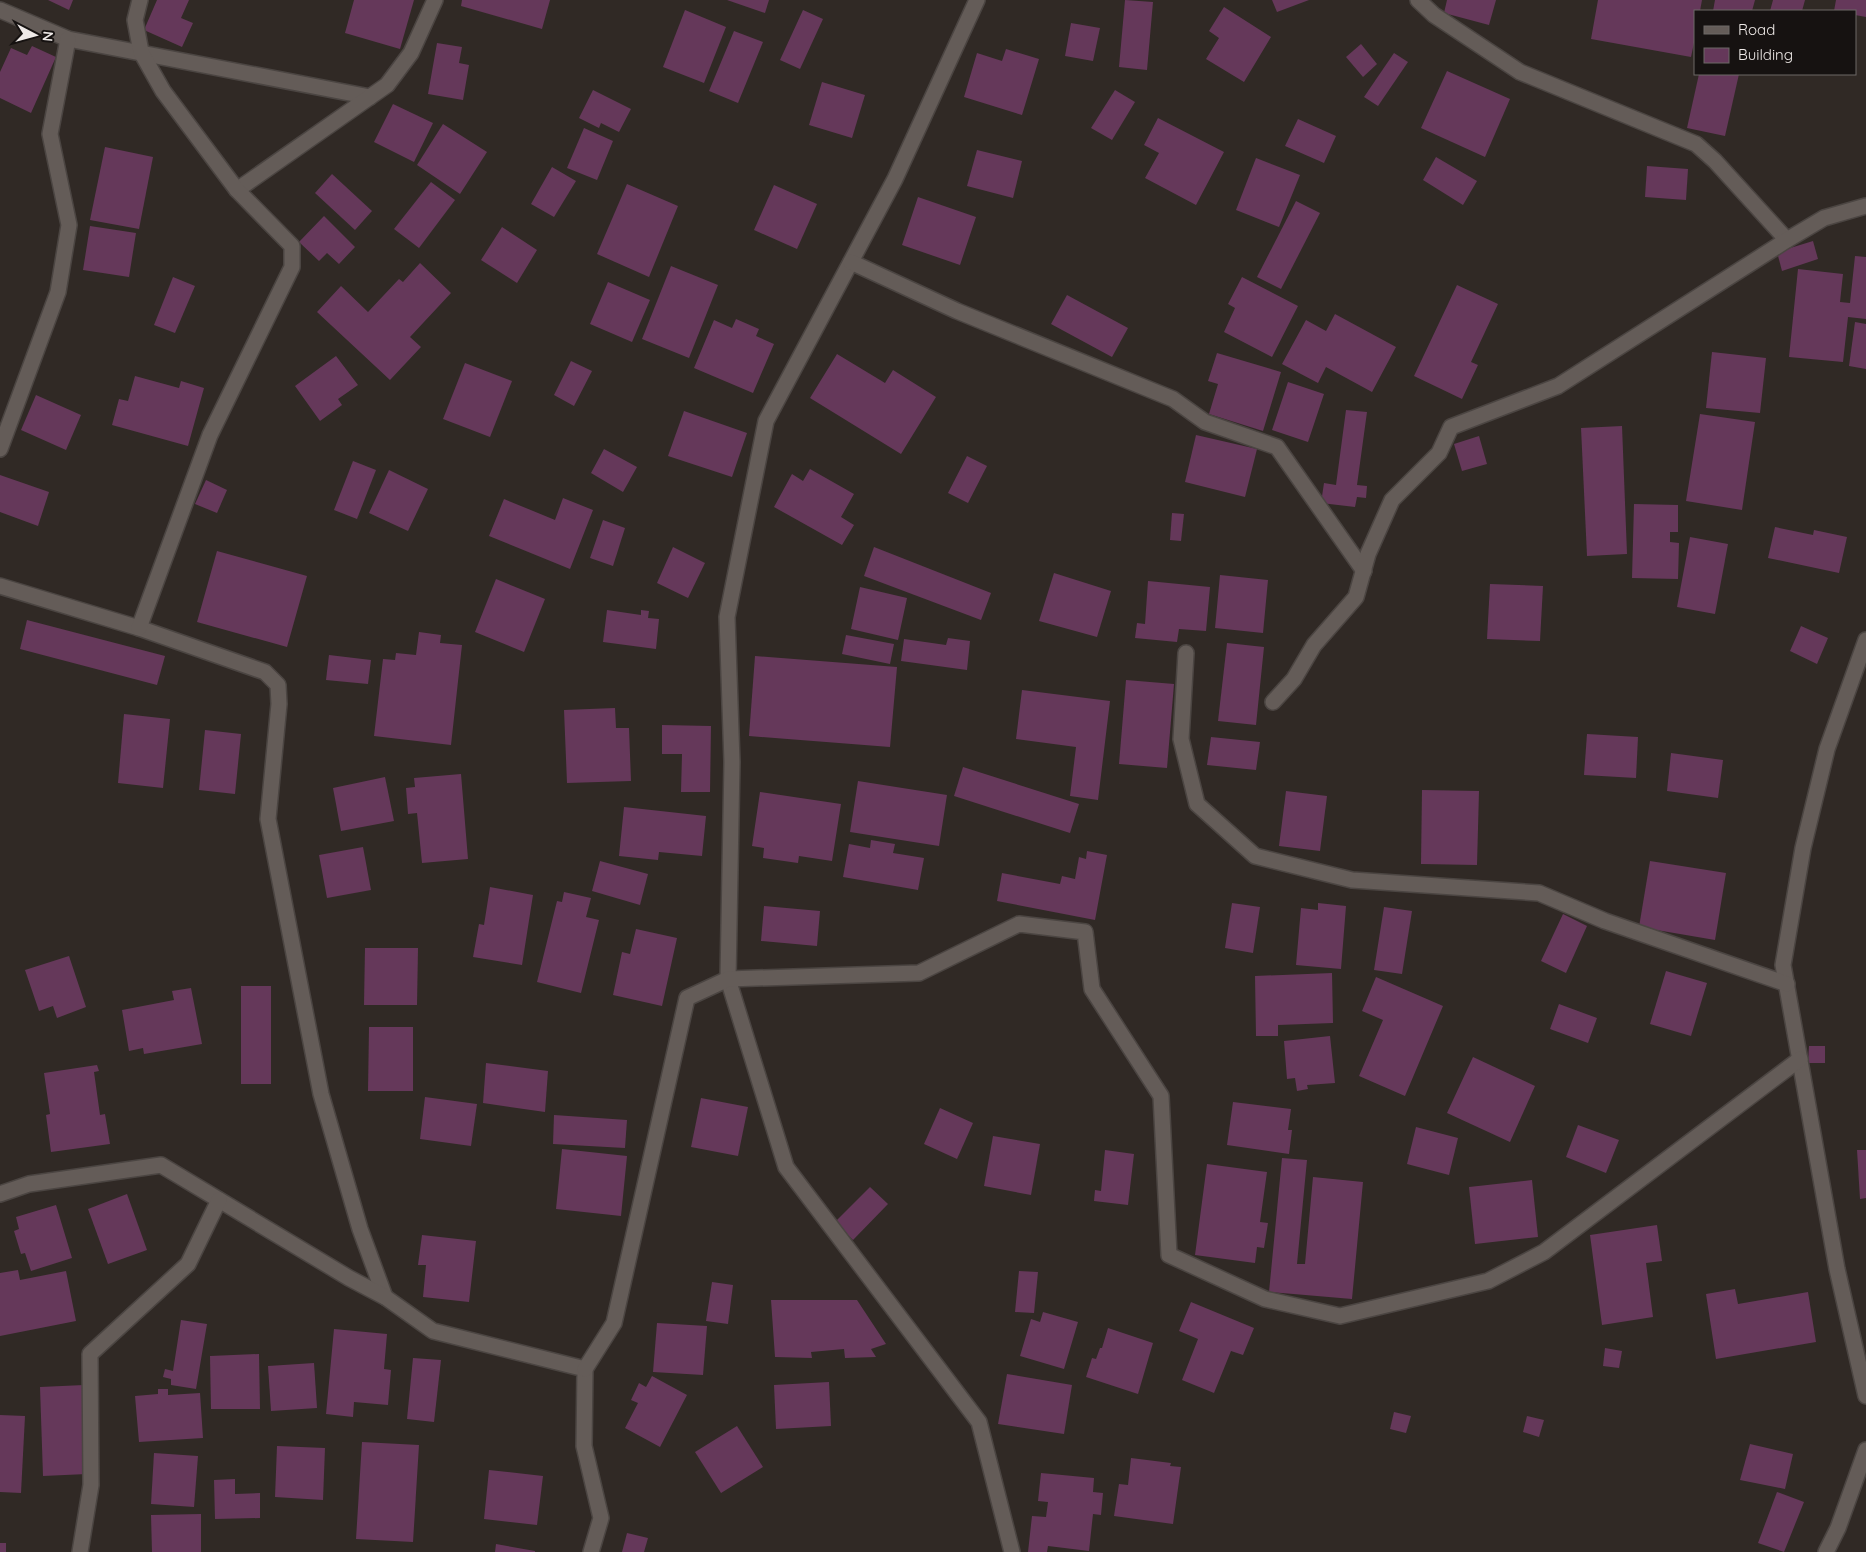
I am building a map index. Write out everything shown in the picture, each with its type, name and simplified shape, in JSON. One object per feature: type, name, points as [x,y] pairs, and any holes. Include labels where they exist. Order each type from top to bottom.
[{"type":"street","points":[[139,628],[210,435],[292,267],[292,246],[237,190],[163,91],[141,52],[135,20],[140,0]]},
{"type":"street","points":[[237,190],[387,85],[411,53],[434,0]]},
{"type":"street","points":[[977,0],[895,179],[766,421],[727,617],[732,762],[728,979],[786,1167],[980,1422],[1012,1552]]},
{"type":"street","points":[[1418,0],[1434,15],[1520,72],[1696,144],[1715,161],[1787,240]]},
{"type":"street","points":[[0,10],[68,39],[370,97]]},
{"type":"street","points":[[0,449],[58,292],[68,225],[50,134],[68,39]]},
{"type":"street","points":[[1273,702],[1294,679],[1314,645],[1356,597],[1368,554],[1392,500],[1439,453],[1451,427],[1558,386],[1824,218],[1866,206]]},
{"type":"street","points":[[851,262],[957,311],[1172,399],[1206,422],[1277,447],[1364,571]]},
{"type":"street","points":[[0,586],[139,628],[265,672],[278,685],[279,704],[268,819],[321,1094],[360,1229],[384,1297]]},
{"type":"street","points":[[1866,640],[1827,749],[1803,848],[1783,965],[1837,1268],[1866,1396]]},
{"type":"street","points":[[1186,653],[1181,739],[1197,804],[1256,856],[1352,880],[1539,893],[1605,921],[1787,984]]},
{"type":"street","points":[[591,1552],[602,1518],[584,1446],[585,1369],[614,1323],[686,998],[728,979],[919,973],[1019,924],[1085,932],[1092,988],[1161,1096],[1170,1255],[1265,1299],[1340,1316],[1488,1281],[1544,1252],[1800,1059]]},
{"type":"street","points":[[0,1194],[29,1184],[161,1165],[384,1297],[433,1330],[585,1369]]},
{"type":"street","points":[[80,1552],[91,1485],[90,1354],[188,1264],[219,1200]]},
{"type":"street","points":[[1826,1552],[1838,1528],[1866,1450]]},
{"type":"building","points":[[48,0],[73,0],[69,10]]},
{"type":"building","points":[[157,0],[189,0],[181,18],[193,23],[182,47],[144,30]]},
{"type":"building","points":[[354,0],[414,0],[400,49],[345,33]]},
{"type":"building","points":[[462,0],[550,0],[542,29],[461,6]]},
{"type":"building","points":[[727,0],[769,0],[765,13]]},
{"type":"building","points":[[1125,0],[1153,2],[1147,70],[1119,67]]},
{"type":"building","points":[[1272,0],[1309,0],[1277,12]]},
{"type":"building","points":[[1447,0],[1496,0],[1489,25],[1444,13]]},
{"type":"building","points":[[1598,0],[1702,0],[1700,10],[1694,10],[1694,43],[1691,57],[1591,39]]},
{"type":"building","points":[[1715,0],[1755,0],[1752,10],[1713,10]]},
{"type":"building","points":[[1773,0],[1805,0],[1802,10],[1770,10]]},
{"type":"building","points":[[1836,0],[1866,0],[1866,17],[1856,15],[1856,10],[1834,10]]},
{"type":"building","points":[[1224,7],[1271,37],[1244,82],[1206,59],[1219,38],[1209,31]]},
{"type":"building","points":[[685,10],[726,27],[704,83],[663,67]]},
{"type":"building","points":[[803,10],[823,19],[800,69],[780,60]]},
{"type":"building","points":[[1071,23],[1100,28],[1093,61],[1065,56]]},
{"type":"building","points":[[734,31],[763,42],[738,103],[709,91]]},
{"type":"building","points":[[437,43],[462,47],[459,63],[469,65],[463,100],[428,94]]},
{"type":"building","points":[[1361,44],[1377,64],[1363,77],[1346,57]]},
{"type":"building","points":[[32,46],[56,57],[31,113],[0,98],[0,72],[11,48],[27,55]]},
{"type":"building","points":[[1006,49],[1039,59],[1022,115],[964,97],[977,53],[1002,61]]},
{"type":"building","points":[[1394,53],[1408,62],[1378,106],[1364,97]]},
{"type":"building","points":[[1447,71],[1510,99],[1485,157],[1421,128]]},
{"type":"building","points":[[1699,75],[1739,75],[1725,136],[1687,128]]},
{"type":"building","points":[[822,82],[865,95],[852,138],[809,125]]},
{"type":"building","points":[[593,90],[631,109],[619,132],[601,123],[599,128],[579,118]]},
{"type":"building","points":[[1115,90],[1135,102],[1112,140],[1091,128]]},
{"type":"building","points":[[393,104],[433,123],[414,162],[374,142]]},
{"type":"building","points":[[1158,118],[1224,152],[1196,205],[1145,178],[1159,153],[1144,145]]},
{"type":"building","points":[[1298,119],[1336,136],[1324,163],[1285,146]]},
{"type":"building","points":[[443,124],[487,152],[460,194],[417,165]]},
{"type":"building","points":[[584,128],[613,141],[597,180],[567,168]]},
{"type":"building","points":[[105,147],[153,157],[139,229],[90,220]]},
{"type":"building","points":[[977,150],[1022,161],[1013,198],[967,186]]},
{"type":"building","points":[[1436,157],[1477,181],[1463,205],[1423,180]]},
{"type":"building","points":[[1256,158],[1300,175],[1279,227],[1236,210]]},
{"type":"building","points":[[1647,166],[1688,169],[1686,200],[1645,197]]},
{"type":"building","points":[[552,167],[576,181],[554,217],[531,204]]},
{"type":"building","points":[[332,174],[372,211],[355,230],[315,193]]},
{"type":"building","points":[[431,182],[455,200],[419,248],[394,229]]},
{"type":"building","points":[[627,184],[678,206],[649,277],[597,254]]},
{"type":"building","points":[[774,185],[817,204],[797,249],[754,230]]},
{"type":"building","points":[[918,197],[976,217],[960,265],[902,245]]},
{"type":"building","points":[[1296,201],[1320,213],[1281,289],[1257,277]]},
{"type":"building","points":[[324,216],[355,247],[339,264],[327,253],[319,261],[299,242]]},
{"type":"building","points":[[90,226],[136,233],[129,277],[83,270]]},
{"type":"building","points":[[502,227],[537,250],[517,283],[481,260]]},
{"type":"building","points":[[1813,241],[1818,259],[1782,271],[1777,252]]},
{"type":"building","points":[[1855,256],[1866,257],[1866,319],[1848,317],[1843,362],[1789,357],[1798,269],[1843,274],[1840,302],[1850,303]]},
{"type":"building","points":[[420,263],[451,293],[410,337],[421,347],[390,380],[317,312],[341,286],[368,312],[399,279],[403,282]]},
{"type":"building","points":[[671,266],[718,285],[689,358],[642,339]]},
{"type":"building","points":[[173,277],[195,286],[175,333],[154,325]]},
{"type":"building","points":[[1242,277],[1298,306],[1272,357],[1224,332],[1235,308],[1228,304]]},
{"type":"building","points":[[608,282],[650,300],[632,342],[590,324]]},
{"type":"building","points":[[1457,285],[1498,304],[1471,362],[1478,365],[1462,399],[1414,376]]},
{"type":"building","points":[[1067,295],[1128,328],[1112,357],[1051,324]]},
{"type":"building","points":[[1335,314],[1396,347],[1372,392],[1326,367],[1318,383],[1282,364],[1306,320],[1326,331]]},
{"type":"building","points":[[736,319],[759,329],[756,336],[774,344],[753,393],[694,368],[714,320],[732,328]]},
{"type":"building","points":[[1855,322],[1866,324],[1866,369],[1849,366]]},
{"type":"building","points":[[1712,352],[1766,358],[1760,413],[1706,408]]},
{"type":"building","points":[[1217,353],[1281,372],[1263,431],[1209,414],[1218,384],[1208,381]]},
{"type":"building","points":[[837,354],[885,383],[893,370],[936,397],[901,454],[810,398]]},
{"type":"building","points":[[336,356],[358,385],[338,399],[342,405],[320,421],[295,386]]},
{"type":"building","points":[[571,361],[592,371],[574,406],[554,395]]},
{"type":"building","points":[[465,363],[512,381],[490,437],[443,419]]},
{"type":"building","points":[[135,376],[179,388],[181,381],[204,388],[188,446],[112,425],[119,399],[128,401]]},
{"type":"building","points":[[1288,382],[1324,394],[1308,442],[1272,430]]},
{"type":"building","points":[[36,395],[81,415],[66,450],[21,430]]},
{"type":"building","points":[[1346,410],[1367,412],[1357,485],[1367,486],[1366,498],[1357,497],[1355,507],[1321,503],[1324,483],[1336,485]]},
{"type":"building","points":[[684,411],[747,433],[732,477],[668,456]]},
{"type":"building","points":[[1700,414],[1755,422],[1742,510],[1686,501]]},
{"type":"building","points":[[1622,426],[1627,554],[1587,556],[1581,428]]},
{"type":"building","points":[[1196,435],[1257,449],[1245,497],[1185,482]]},
{"type":"building","points":[[1479,436],[1487,464],[1462,471],[1454,444]]},
{"type":"building","points":[[604,449],[637,467],[623,492],[591,473]]},
{"type":"building","points":[[967,456],[987,466],[968,503],[948,493]]},
{"type":"building","points":[[353,461],[376,470],[357,519],[334,510]]},
{"type":"building","points":[[810,469],[854,494],[841,517],[854,525],[842,545],[774,507],[792,474],[803,481]]},
{"type":"building","points":[[389,470],[428,489],[408,531],[369,513]]},
{"type":"building","points":[[0,475],[49,492],[38,526],[0,512]]},
{"type":"building","points":[[206,480],[227,490],[217,513],[195,504]]},
{"type":"building","points":[[563,498],[593,510],[570,569],[489,536],[504,499],[555,520]]},
{"type":"building","points":[[1634,504],[1678,505],[1678,532],[1670,532],[1670,542],[1679,543],[1678,579],[1632,578]]},
{"type":"building","points":[[1172,513],[1184,514],[1181,541],[1170,540]]},
{"type":"building","points":[[603,520],[625,528],[613,566],[590,558]]},
{"type":"building","points":[[1775,527],[1813,535],[1814,530],[1847,537],[1839,573],[1768,558]]},
{"type":"building","points":[[1690,537],[1728,544],[1715,614],[1677,607]]},
{"type":"building","points":[[673,547],[705,563],[688,598],[657,583]]},
{"type":"building","points":[[874,547],[991,593],[981,620],[864,576]]},
{"type":"building","points":[[217,551],[307,576],[287,647],[197,622]]},
{"type":"building","points":[[1054,573],[1111,591],[1097,637],[1039,621]]},
{"type":"building","points":[[1220,575],[1268,580],[1263,633],[1215,628]]},
{"type":"building","points":[[496,579],[545,599],[524,652],[475,632]]},
{"type":"building","points":[[1148,581],[1210,587],[1206,631],[1179,629],[1177,642],[1135,638],[1137,623],[1145,624]]},
{"type":"building","points":[[1490,584],[1543,586],[1540,641],[1487,639]]},
{"type":"building","points":[[860,587],[907,598],[898,640],[851,629]]},
{"type":"building","points":[[607,610],[641,615],[641,610],[649,611],[648,618],[659,619],[656,649],[603,642]]},
{"type":"building","points":[[27,620],[165,656],[157,685],[20,649]]},
{"type":"building","points":[[1801,626],[1828,638],[1817,664],[1790,651]]},
{"type":"building","points":[[419,632],[441,635],[440,643],[462,645],[451,745],[374,736],[383,659],[395,660],[396,653],[416,655]]},
{"type":"building","points":[[846,635],[894,644],[890,664],[842,654]]},
{"type":"building","points":[[948,638],[970,641],[967,670],[901,661],[904,639],[946,645]]},
{"type":"building","points":[[1227,643],[1264,647],[1256,725],[1218,721]]},
{"type":"building","points":[[329,655],[371,660],[368,684],[326,680]]},
{"type":"building","points":[[755,656],[897,667],[890,747],[749,736]]},
{"type":"building","points":[[1126,680],[1174,684],[1167,768],[1119,764]]},
{"type":"building","points":[[1022,690],[1110,701],[1098,800],[1070,796],[1076,747],[1016,739]]},
{"type":"building","points":[[615,708],[616,728],[629,728],[631,781],[567,783],[564,710]]},
{"type":"building","points":[[124,714],[170,719],[163,788],[118,783]]},
{"type":"building","points":[[662,725],[711,726],[710,792],[681,792],[682,754],[662,754]]},
{"type":"building","points":[[205,730],[241,734],[235,794],[199,790]]},
{"type":"building","points":[[1587,734],[1638,737],[1636,778],[1584,775]]},
{"type":"building","points":[[1211,737],[1260,742],[1256,770],[1207,765]]},
{"type":"building","points":[[1671,753],[1723,760],[1718,798],[1667,791]]},
{"type":"building","points":[[963,767],[1079,804],[1070,833],[954,796]]},
{"type":"building","points":[[461,774],[468,859],[422,863],[417,813],[408,814],[406,788],[415,787],[414,778]]},
{"type":"building","points":[[385,777],[394,821],[341,831],[333,788]]},
{"type":"building","points":[[858,781],[947,795],[939,846],[850,832]]},
{"type":"building","points":[[1422,790],[1479,791],[1477,865],[1421,864]]},
{"type":"building","points":[[1286,791],[1327,796],[1320,851],[1279,846]]},
{"type":"building","points":[[760,792],[841,804],[832,861],[799,856],[798,863],[763,858],[764,848],[752,846]]},
{"type":"building","points":[[624,807],[706,816],[702,856],[659,852],[658,860],[619,856]]},
{"type":"building","points":[[871,840],[895,844],[893,853],[924,858],[918,890],[843,877],[849,844],[870,848]]},
{"type":"building","points":[[363,847],[371,890],[327,898],[319,855]]},
{"type":"building","points":[[1087,851],[1107,855],[1095,920],[997,901],[1002,873],[1060,884],[1062,876],[1075,879],[1079,857],[1086,859]]},
{"type":"building","points":[[600,861],[648,874],[640,905],[592,891]]},
{"type":"building","points":[[1650,861],[1726,873],[1715,940],[1639,927]]},
{"type":"building","points":[[490,887],[533,895],[522,965],[473,957],[479,924],[484,925]]},
{"type":"building","points":[[564,892],[591,898],[586,917],[599,920],[581,993],[537,982],[557,901],[562,902]]},
{"type":"building","points":[[1232,903],[1260,907],[1253,953],[1225,948]]},
{"type":"building","points":[[1318,903],[1346,906],[1341,969],[1296,965],[1301,908],[1318,910]]},
{"type":"building","points":[[764,906],[820,911],[817,946],[761,941]]},
{"type":"building","points":[[1384,907],[1412,911],[1402,974],[1374,970]]},
{"type":"building","points":[[1563,914],[1587,926],[1566,973],[1541,961]]},
{"type":"building","points":[[636,929],[677,938],[662,1006],[613,995],[622,952],[630,954]]},
{"type":"building","points":[[365,948],[418,948],[417,1005],[364,1005]]},
{"type":"building","points":[[69,956],[86,1007],[57,1018],[53,1006],[39,1011],[25,970]]},
{"type":"building","points":[[1666,971],[1707,983],[1691,1036],[1650,1024]]},
{"type":"building","points":[[1332,973],[1333,1023],[1278,1025],[1278,1036],[1256,1036],[1255,976]]},
{"type":"building","points":[[1376,977],[1443,1006],[1405,1096],[1359,1076],[1383,1020],[1362,1011]]},
{"type":"building","points":[[241,986],[271,986],[271,1084],[241,1084]]},
{"type":"building","points":[[191,988],[202,1044],[144,1054],[143,1048],[129,1051],[122,1010],[174,1000],[172,991]]},
{"type":"building","points":[[1559,1004],[1597,1018],[1588,1043],[1550,1029]]},
{"type":"building","points":[[369,1027],[413,1027],[413,1091],[368,1091]]},
{"type":"building","points":[[1330,1036],[1335,1083],[1307,1085],[1308,1089],[1297,1091],[1295,1078],[1287,1079],[1284,1041]]},
{"type":"building","points":[[1809,1046],[1825,1046],[1825,1063],[1808,1063]]},
{"type":"building","points":[[1473,1057],[1535,1086],[1510,1142],[1447,1113]]},
{"type":"building","points":[[486,1063],[548,1071],[545,1112],[483,1103]]},
{"type":"building","points":[[97,1065],[99,1071],[94,1072],[100,1115],[105,1114],[110,1144],[51,1152],[46,1115],[50,1114],[44,1073]]},
{"type":"building","points":[[425,1097],[477,1104],[471,1146],[420,1139]]},
{"type":"building","points":[[701,1098],[748,1107],[738,1156],[691,1147]]},
{"type":"building","points":[[1233,1102],[1291,1109],[1288,1130],[1292,1130],[1289,1154],[1227,1145]]},
{"type":"building","points":[[940,1108],[973,1123],[957,1159],[924,1144]]},
{"type":"building","points":[[554,1115],[627,1120],[625,1148],[553,1144]]},
{"type":"building","points":[[1578,1125],[1619,1140],[1606,1173],[1566,1157]]},
{"type":"building","points":[[1416,1127],[1458,1138],[1449,1175],[1407,1164]]},
{"type":"building","points":[[993,1136],[1040,1144],[1031,1195],[984,1186]]},
{"type":"building","points":[[562,1149],[627,1156],[621,1216],[556,1209]]},
{"type":"building","points":[[1105,1150],[1134,1154],[1128,1205],[1094,1201],[1095,1190],[1101,1191]]},
{"type":"building","points":[[1857,1150],[1866,1150],[1866,1198],[1860,1199]]},
{"type":"building","points":[[1282,1158],[1307,1160],[1297,1264],[1305,1264],[1313,1177],[1363,1182],[1352,1299],[1269,1292]]},
{"type":"building","points":[[1207,1164],[1267,1172],[1260,1222],[1268,1223],[1264,1248],[1257,1247],[1255,1263],[1195,1255]]},
{"type":"building","points":[[1532,1180],[1538,1237],[1475,1244],[1469,1187]]},
{"type":"building","points":[[870,1187],[888,1204],[853,1240],[835,1222]]},
{"type":"building","points":[[127,1194],[147,1250],[108,1264],[88,1209]]},
{"type":"building","points":[[56,1205],[72,1258],[31,1271],[25,1253],[21,1254],[14,1231],[19,1229],[16,1217]]},
{"type":"building","points":[[1657,1225],[1662,1261],[1646,1263],[1653,1317],[1602,1325],[1590,1235]]},
{"type":"building","points":[[422,1235],[476,1241],[469,1302],[423,1297],[426,1265],[418,1265]]},
{"type":"building","points":[[18,1270],[20,1280],[66,1271],[76,1321],[0,1336],[0,1273]]},
{"type":"building","points":[[1019,1271],[1038,1272],[1034,1313],[1015,1312]]},
{"type":"building","points":[[712,1282],[733,1285],[728,1324],[706,1321]]},
{"type":"building","points":[[1735,1289],[1738,1304],[1808,1292],[1816,1342],[1716,1359],[1706,1294]]},
{"type":"building","points":[[771,1300],[857,1300],[886,1344],[871,1349],[876,1357],[845,1358],[844,1349],[811,1352],[812,1358],[775,1357]]},
{"type":"building","points":[[1191,1302],[1254,1328],[1243,1355],[1231,1351],[1214,1393],[1182,1380],[1198,1339],[1179,1331]]},
{"type":"building","points":[[1043,1312],[1078,1322],[1064,1369],[1020,1356],[1031,1319],[1040,1322]]},
{"type":"building","points":[[181,1320],[207,1324],[196,1389],[171,1385],[171,1379],[163,1377],[165,1369],[173,1371]]},
{"type":"building","points":[[657,1323],[707,1326],[703,1375],[653,1372]]},
{"type":"building","points":[[1108,1328],[1153,1343],[1138,1394],[1086,1377],[1092,1358],[1096,1359],[1100,1348],[1102,1348]]},
{"type":"building","points":[[334,1329],[387,1334],[384,1369],[391,1370],[388,1405],[354,1402],[353,1417],[326,1414]]},
{"type":"building","points":[[1605,1348],[1622,1351],[1619,1368],[1603,1366]]},
{"type":"building","points":[[259,1354],[260,1409],[211,1409],[210,1356]]},
{"type":"building","points":[[413,1358],[441,1360],[434,1422],[407,1419]]},
{"type":"building","points":[[314,1363],[317,1408],[271,1411],[268,1366]]},
{"type":"building","points":[[1007,1374],[1072,1385],[1064,1434],[998,1424]]},
{"type":"building","points":[[652,1376],[687,1395],[660,1447],[625,1428],[638,1403],[631,1400],[639,1383],[646,1387]]},
{"type":"building","points":[[829,1382],[831,1426],[776,1429],[774,1385]]},
{"type":"building","points":[[84,1385],[87,1474],[43,1476],[40,1387]]},
{"type":"building","points":[[158,1389],[168,1389],[168,1395],[200,1393],[203,1438],[139,1442],[135,1396],[158,1394]]},
{"type":"building","points":[[1394,1412],[1411,1416],[1406,1433],[1390,1429]]},
{"type":"building","points":[[0,1415],[25,1416],[21,1493],[0,1492]]},
{"type":"building","points":[[1527,1416],[1544,1420],[1539,1437],[1523,1432]]},
{"type":"building","points":[[737,1426],[763,1467],[721,1493],[695,1452]]},
{"type":"building","points":[[362,1442],[419,1445],[413,1542],[356,1539]]},
{"type":"building","points":[[1750,1444],[1793,1454],[1785,1489],[1740,1480]]},
{"type":"building","points":[[277,1446],[325,1448],[323,1500],[275,1497]]},
{"type":"building","points":[[154,1453],[198,1456],[194,1507],[151,1504]]},
{"type":"building","points":[[1131,1458],[1171,1463],[1170,1466],[1181,1467],[1173,1524],[1114,1516],[1119,1484],[1128,1485]]},
{"type":"building","points":[[489,1470],[543,1476],[537,1525],[484,1519]]},
{"type":"building","points":[[1041,1473],[1094,1478],[1093,1492],[1103,1493],[1101,1515],[1093,1514],[1089,1551],[1048,1546],[1047,1552],[1028,1552],[1032,1516],[1046,1517],[1048,1502],[1038,1501]]},
{"type":"building","points":[[235,1479],[235,1494],[260,1493],[260,1518],[215,1519],[214,1480]]},
{"type":"building","points":[[1777,1492],[1804,1502],[1784,1552],[1758,1543]]},
{"type":"building","points":[[201,1514],[201,1552],[152,1552],[151,1515]]},
{"type":"building","points":[[627,1533],[648,1538],[644,1552],[622,1552]]},
{"type":"building","points":[[0,1543],[6,1543],[6,1552],[0,1552]]},
{"type":"building","points":[[496,1544],[535,1551],[535,1552],[495,1552]]}]
